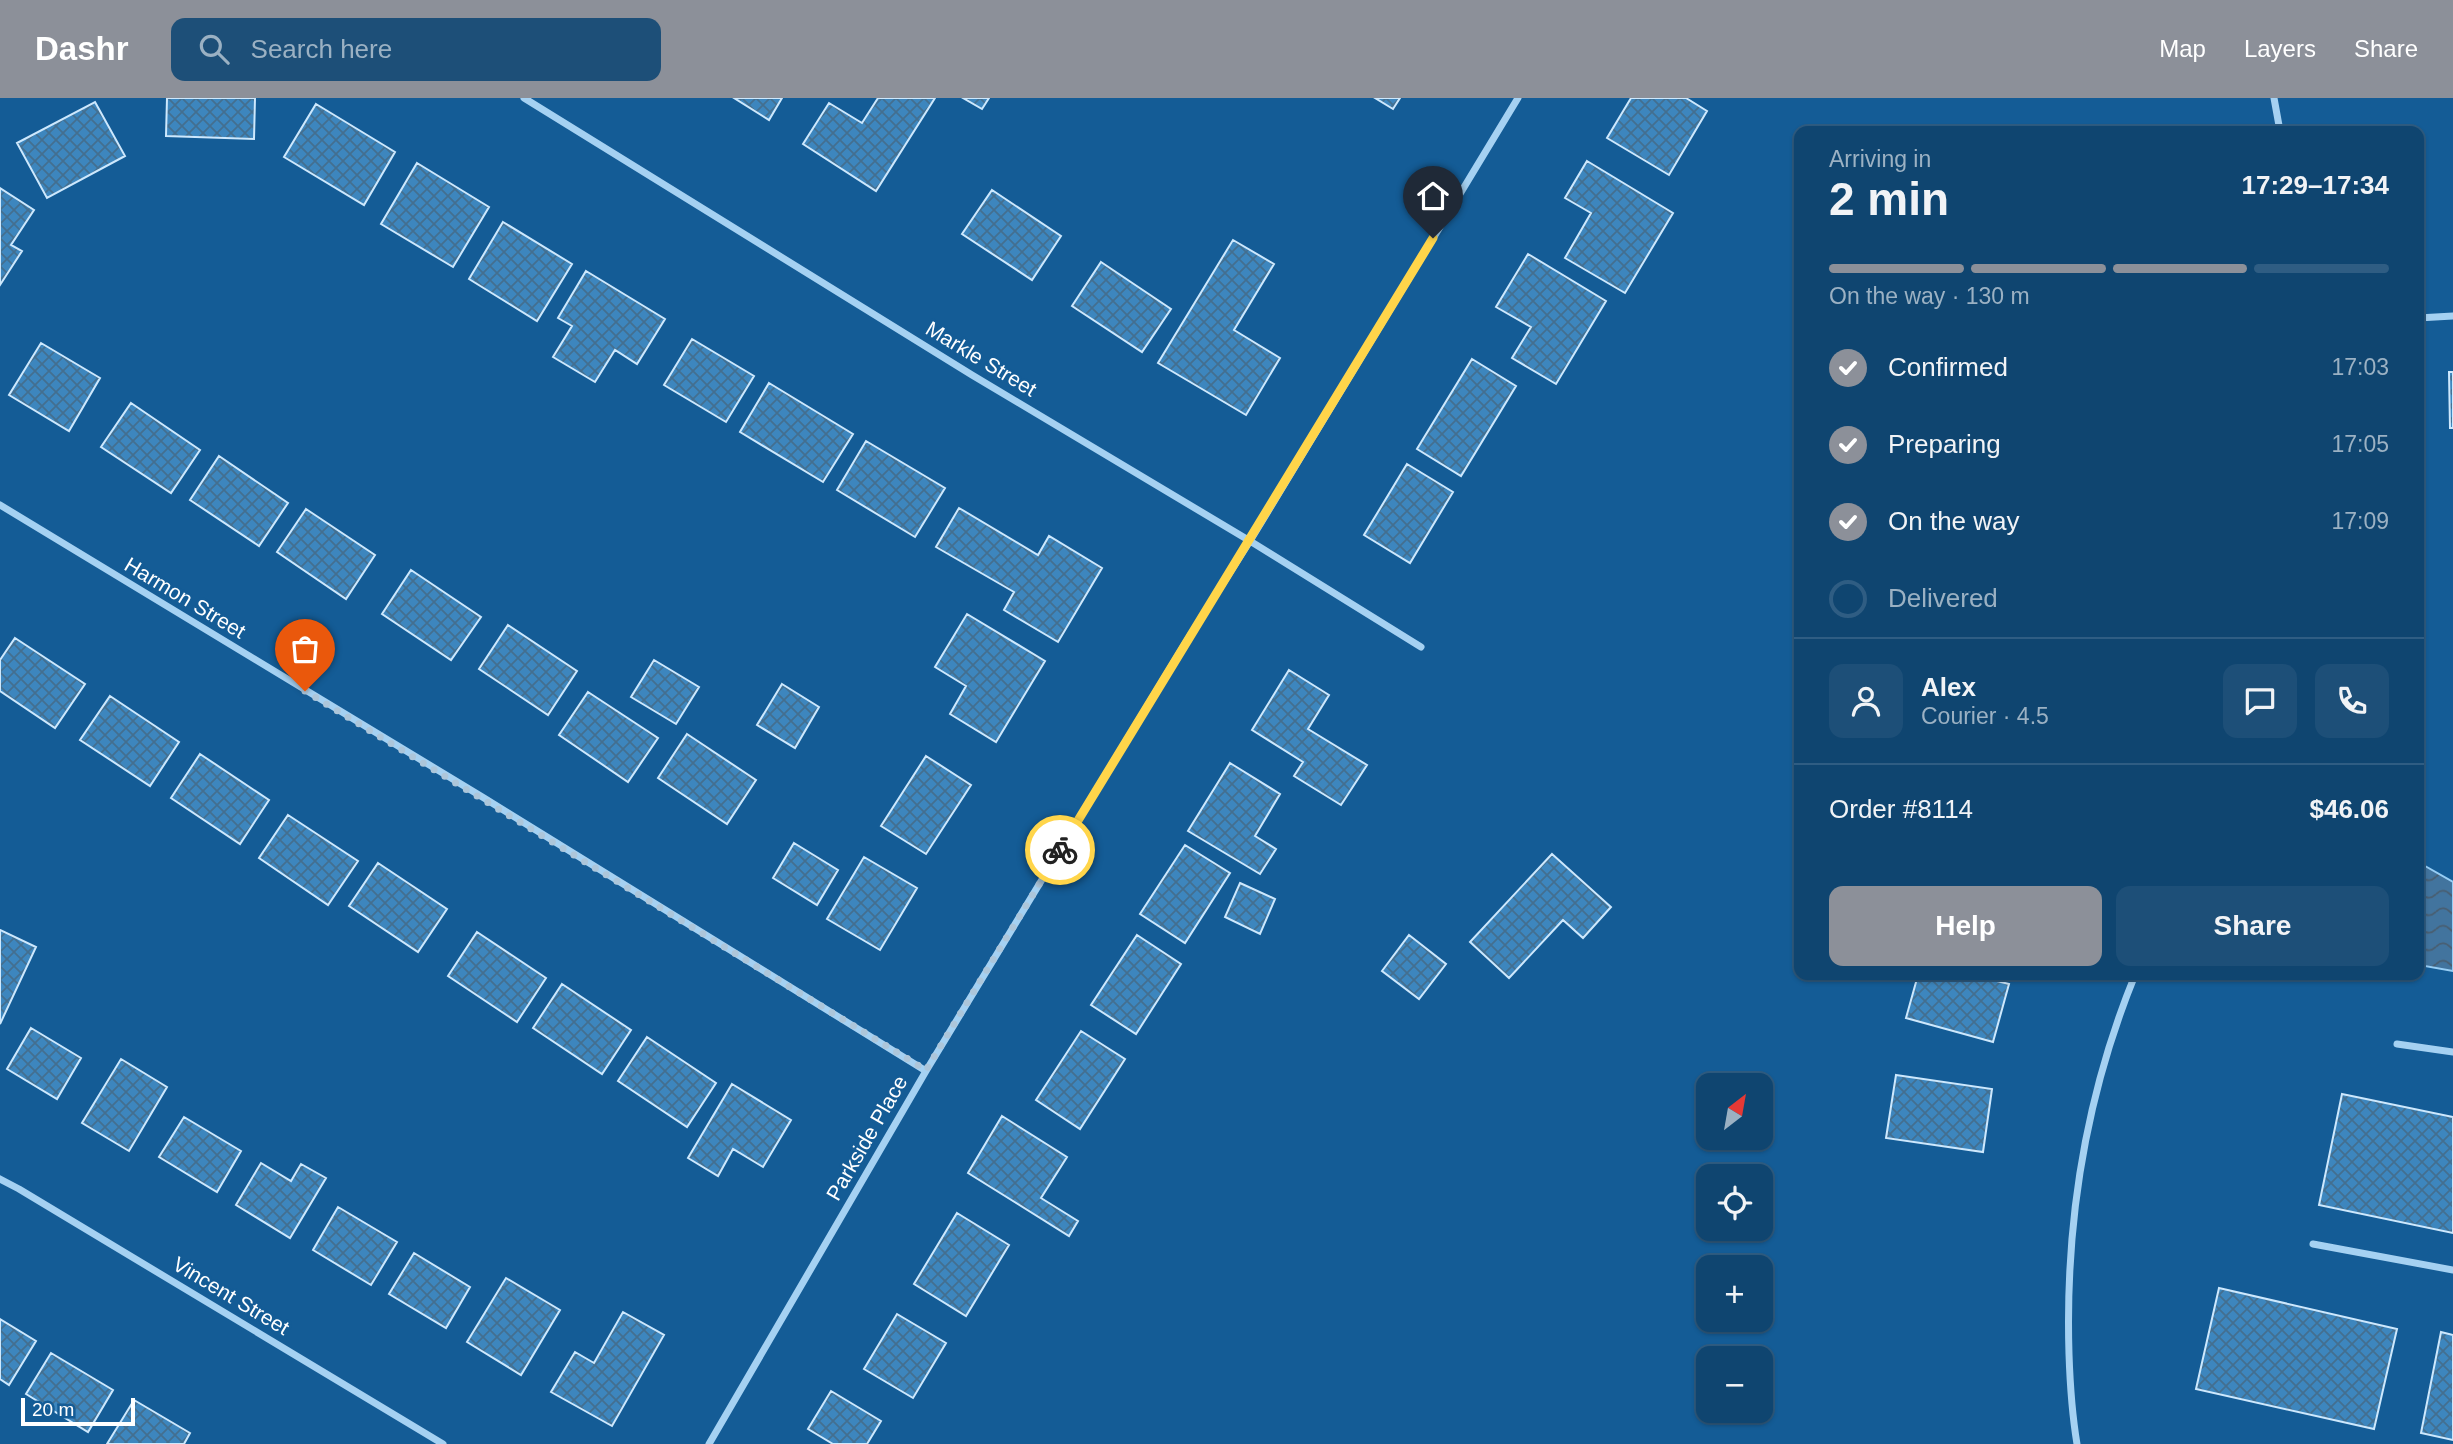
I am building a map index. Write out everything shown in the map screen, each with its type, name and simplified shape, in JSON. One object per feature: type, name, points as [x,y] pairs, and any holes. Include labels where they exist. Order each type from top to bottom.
[{"type":"street","name":"Markle Street","points":[[524,98],[1421,647]]},
{"type":"street","name":"Parkside Place","points":[[709,1444],[926,1070],[1518,98]]},
{"type":"street","points":[[2274,98],[2279,126]]},
{"type":"street","points":[[2424,318],[2453,316]]},
{"type":"street","name":"Harmon Street","points":[[0,505],[926,1070]]},
{"type":"street","points":[[2077,1444],[2068,1335],[2071,1231],[2080,1167],[2103,1068],[2133,980]]},
{"type":"street","points":[[2397,1044],[2453,1052]]},
{"type":"street","name":"Vincent Street","points":[[0,1179],[443,1444]]},
{"type":"street","points":[[2313,1244],[2453,1270]]},
{"type":"water","points":[[2424,865],[2453,882],[2453,971],[2424,966]]},
{"type":"building","points":[[167,98],[255,98],[254,139],[166,136]]},
{"type":"building","points":[[734,98],[782,98],[769,120]]},
{"type":"building","points":[[878,98],[935,98],[876,191],[803,144],[829,103],[862,123]]},
{"type":"building","points":[[963,98],[989,98],[982,109]]},
{"type":"building","points":[[1375,98],[1400,98],[1393,109]]},
{"type":"building","points":[[1631,98],[1686,98],[1707,111],[1669,175],[1607,138]]},
{"type":"building","points":[[95,102],[125,156],[47,198],[17,143]]},
{"type":"building","points":[[316,104],[395,152],[364,205],[284,157]]},
{"type":"building","points":[[1587,161],[1673,213],[1625,293],[1565,258],[1591,213],[1565,198]]},
{"type":"building","points":[[417,163],[489,207],[453,267],[381,224]]},
{"type":"building","points":[[0,188],[34,210],[11,245],[22,251],[0,285]]},
{"type":"building","points":[[992,190],[1061,236],[1032,280],[962,234]]},
{"type":"building","points":[[503,222],[572,264],[537,321],[469,279]]},
{"type":"building","points":[[1233,240],[1274,264],[1234,330],[1280,358],[1246,415],[1158,363]]},
{"type":"building","points":[[1528,254],[1606,301],[1556,384],[1512,358],[1531,327],[1496,307]]},
{"type":"building","points":[[1101,262],[1171,309],[1142,352],[1072,306]]},
{"type":"building","points":[[586,271],[665,319],[637,364],[615,350],[595,382],[553,357],[572,326],[558,318]]},
{"type":"building","points":[[692,339],[754,376],[726,422],[664,385]]},
{"type":"building","points":[[41,343],[100,378],[69,431],[9,395]]},
{"type":"building","points":[[1472,359],[1516,386],[1461,476],[1417,449]]},
{"type":"building","points":[[2449,372],[2453,372],[2453,428],[2450,428]]},
{"type":"building","points":[[769,383],[853,434],[823,482],[740,432]]},
{"type":"building","points":[[131,403],[200,450],[171,493],[101,447]]},
{"type":"building","points":[[866,441],[945,488],[915,537],[837,490]]},
{"type":"building","points":[[219,456],[288,503],[259,546],[190,500]]},
{"type":"building","points":[[1407,464],[1453,492],[1410,563],[1364,535]]},
{"type":"building","points":[[959,508],[1038,555],[1049,536],[1102,568],[1058,642],[1004,610],[1014,592],[936,547]]},
{"type":"building","points":[[306,509],[375,555],[346,599],[277,552]]},
{"type":"building","points":[[411,570],[481,617],[451,660],[382,614]]},
{"type":"building","points":[[967,614],[1045,661],[996,742],[950,714],[966,686],[935,667]]},
{"type":"building","points":[[508,625],[577,671],[548,715],[479,669]]},
{"type":"building","points":[[15,638],[85,684],[55,728],[0,691],[0,660]]},
{"type":"building","points":[[654,660],[699,687],[676,724],[631,697]]},
{"type":"building","points":[[1289,670],[1329,695],[1308,729],[1367,765],[1341,805],[1294,776],[1303,762],[1252,730]]},
{"type":"building","points":[[782,684],[819,707],[795,748],[757,725]]},
{"type":"building","points":[[588,692],[658,738],[628,782],[559,735]]},
{"type":"building","points":[[110,696],[179,742],[150,786],[80,740]]},
{"type":"building","points":[[687,734],[756,780],[727,824],[658,778]]},
{"type":"building","points":[[200,754],[269,800],[240,844],[171,798]]},
{"type":"building","points":[[926,756],[971,785],[926,854],[881,826]]},
{"type":"building","points":[[1230,763],[1280,794],[1255,836],[1276,849],[1260,874],[1188,831]]},
{"type":"building","points":[[288,815],[358,861],[328,905],[259,858]]},
{"type":"building","points":[[794,843],[838,870],[817,905],[773,878]]},
{"type":"building","points":[[1185,845],[1230,873],[1185,943],[1140,914]]},
{"type":"building","points":[[1552,854],[1611,907],[1583,938],[1563,920],[1509,978],[1470,942]]},
{"type":"building","points":[[864,857],[917,888],[880,950],[827,919]]},
{"type":"building","points":[[378,863],[447,909],[418,952],[349,906]]},
{"type":"building","points":[[1240,883],[1275,899],[1260,934],[1225,917]]},
{"type":"building","points":[[0,930],[36,947],[0,1024]]},
{"type":"building","points":[[477,932],[546,978],[517,1022],[448,976]]},
{"type":"building","points":[[1137,935],[1181,964],[1136,1034],[1091,1005]]},
{"type":"building","points":[[1409,935],[1446,964],[1419,999],[1382,971]]},
{"type":"building","points":[[1917,980],[1993,980],[2009,984],[1993,1042],[1906,1018]]},
{"type":"building","points":[[562,984],[631,1030],[602,1074],[533,1028]]},
{"type":"building","points":[[31,1028],[81,1058],[57,1099],[7,1069]]},
{"type":"building","points":[[1081,1031],[1125,1059],[1080,1129],[1036,1100]]},
{"type":"building","points":[[647,1037],[716,1083],[687,1127],[618,1081]]},
{"type":"building","points":[[121,1059],[167,1087],[129,1151],[82,1123]]},
{"type":"building","points":[[1896,1075],[1992,1089],[1983,1152],[1886,1138]]},
{"type":"building","points":[[732,1084],[791,1120],[763,1167],[733,1149],[718,1176],[688,1158]]},
{"type":"building","points":[[2342,1094],[2453,1117],[2453,1233],[2319,1205]]},
{"type":"building","points":[[1002,1116],[1067,1157],[1041,1198],[1078,1221],[1069,1236],[968,1173]]},
{"type":"building","points":[[184,1117],[241,1151],[217,1192],[159,1157]]},
{"type":"building","points":[[261,1163],[291,1181],[301,1164],[326,1178],[290,1238],[236,1205]]},
{"type":"building","points":[[338,1207],[397,1242],[371,1285],[313,1250]]},
{"type":"building","points":[[957,1213],[1009,1245],[966,1316],[914,1284]]},
{"type":"building","points":[[414,1253],[470,1287],[446,1328],[389,1294]]},
{"type":"building","points":[[506,1278],[560,1310],[521,1375],[467,1342]]},
{"type":"building","points":[[2219,1288],[2397,1329],[2374,1429],[2196,1389]]},
{"type":"building","points":[[623,1312],[664,1335],[612,1426],[551,1392],[575,1352],[594,1363]]},
{"type":"building","points":[[897,1314],[946,1343],[913,1398],[864,1369]]},
{"type":"building","points":[[0,1319],[36,1341],[9,1385],[0,1379]]},
{"type":"building","points":[[2441,1332],[2453,1335],[2453,1440],[2421,1433]]},
{"type":"building","points":[[51,1353],[113,1390],[88,1432],[26,1394]]},
{"type":"building","points":[[831,1391],[881,1421],[867,1444],[833,1444],[808,1429]]},
{"type":"building","points":[[134,1400],[190,1433],[184,1444],[107,1444]]},
{"type":"way so far","points":[[305,691],[926,1070],[1060,850]]},
{"type":"route","points":[[1060,850],[1433,238]]}]
